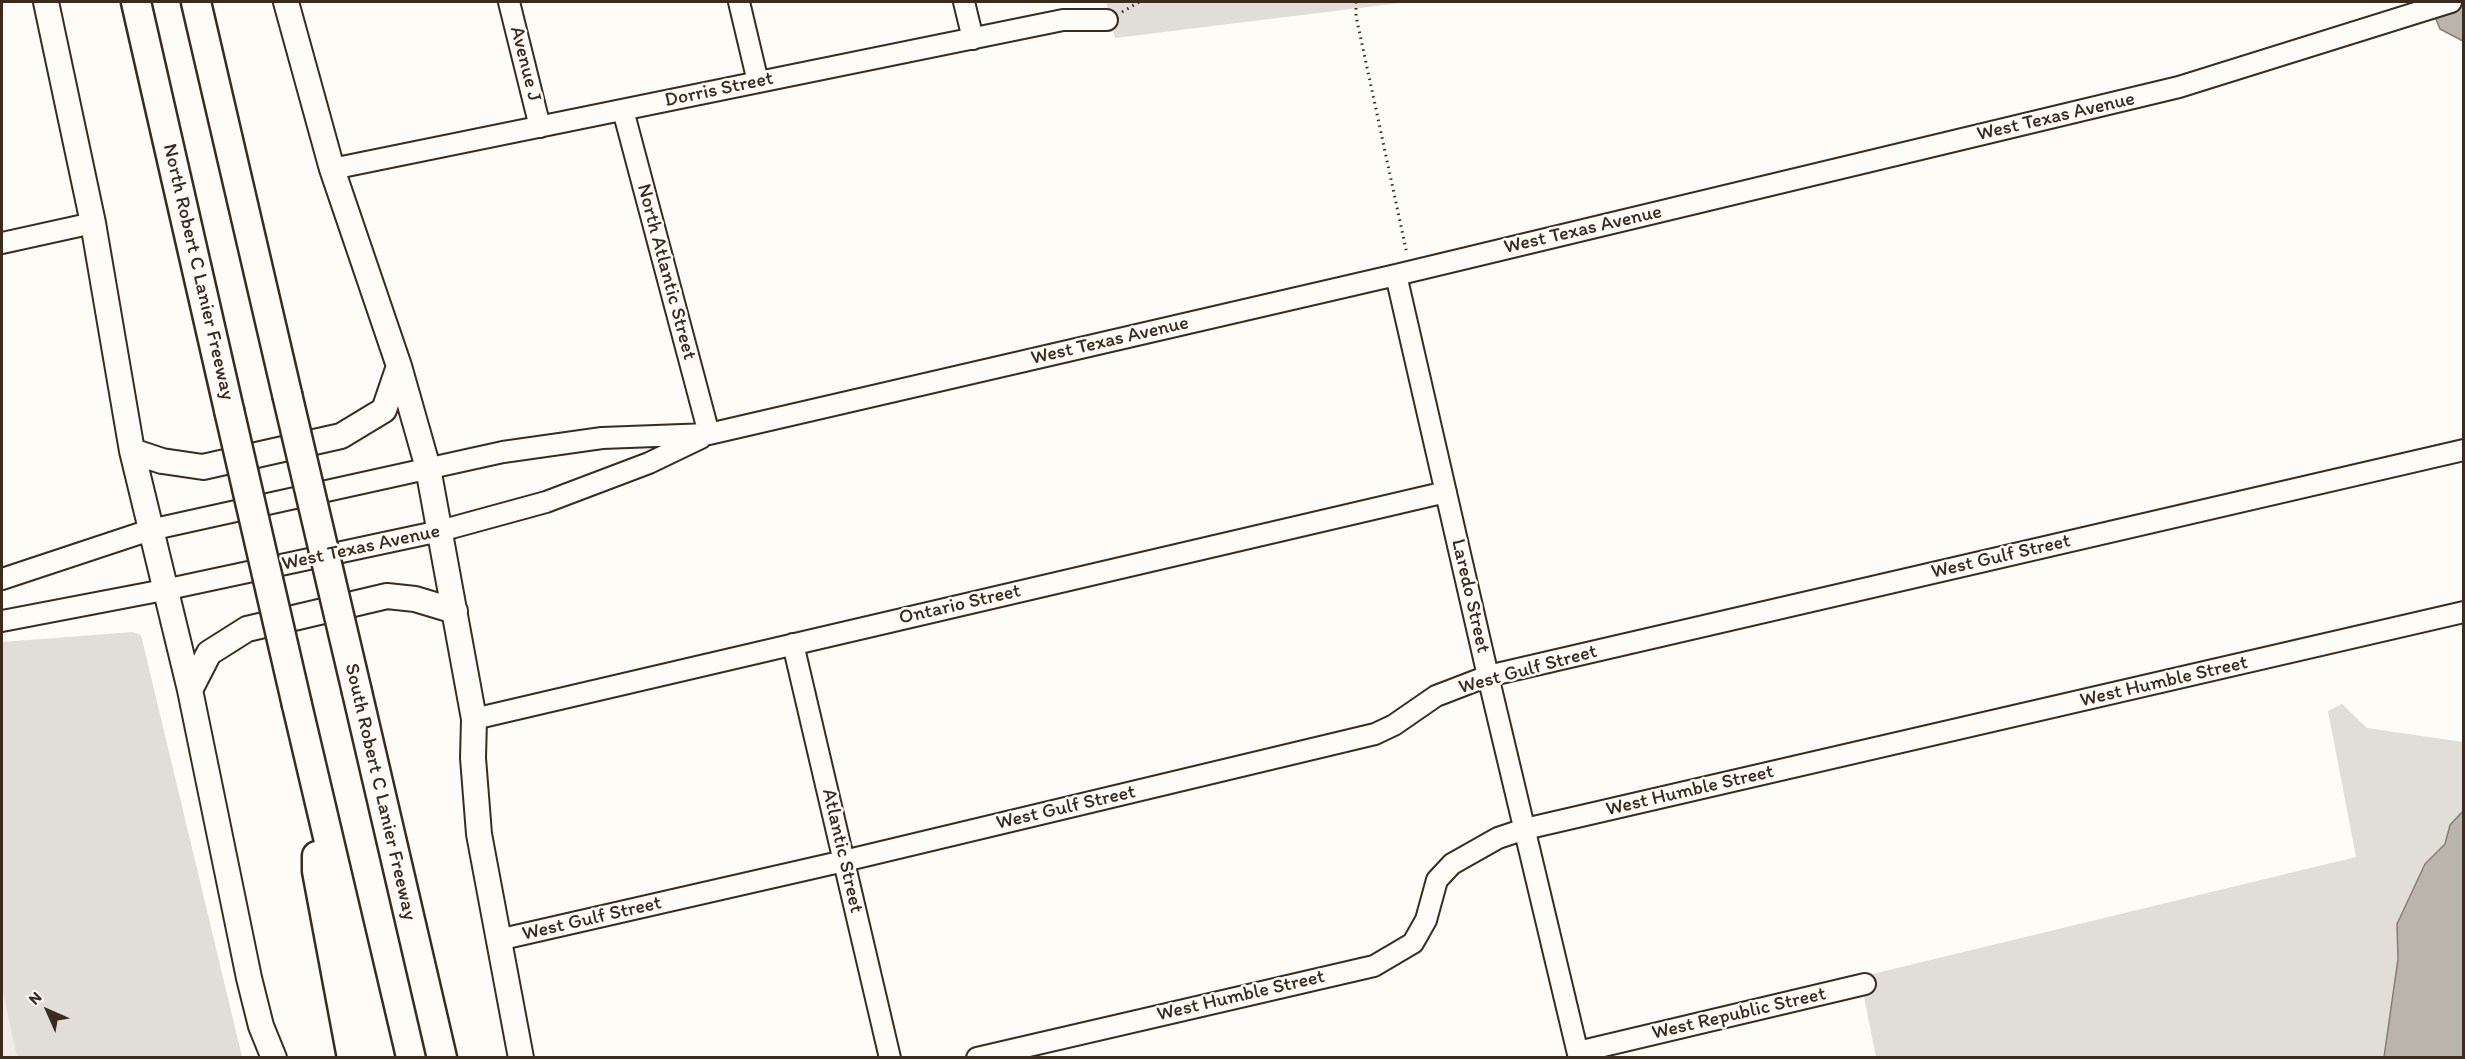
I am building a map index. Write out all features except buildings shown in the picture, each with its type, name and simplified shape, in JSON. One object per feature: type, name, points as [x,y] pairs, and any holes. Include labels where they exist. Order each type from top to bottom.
[{"type":"highway","name":"North Robert C Lanier Freeway","points":[[136,2],[317,791]]},
{"type":"highway","name":"South Robert C Lanier Freeway","points":[[196,2],[442,1058]]},
{"type":"highway","points":[[317,791],[316,871],[352,1058]]},
{"type":"highway","points":[[317,791],[380,1058]]},
{"type":"highway","points":[[385,815],[458,1058]]},
{"type":"main road","points":[[46,2],[93,223],[132,451],[164,591],[190,690],[249,978],[261,1026],[273,1058]]},
{"type":"main road","points":[[285,2],[332,170],[399,366],[429,468],[474,719],[473,758],[479,834],[521,1058]]},
{"type":"main road","points":[[132,451],[162,461],[203,467],[341,436],[384,410],[399,366]]},
{"type":"main road","points":[[190,690],[209,653],[247,629],[387,596],[415,599],[455,612]]},
{"type":"street","name":"Avenue J","points":[[509,2],[540,127]]},
{"type":"street","points":[[739,2],[758,82]]},
{"type":"street","points":[[964,2],[973,39]]},
{"type":"street","name":"West Texas Avenue","points":[[2,579],[150,530],[429,468],[504,452],[602,438],[709,434],[1403,273],[2179,87],[2451,2]]},
{"type":"street","name":"Dorris Street","points":[[332,170],[1063,20],[1107,20]]},
{"type":"street","name":"North Atlantic Street","points":[[623,110],[709,434]]},
{"type":"street","points":[[2,243],[93,223]]},
{"type":"street","name":"Laredo Street","points":[[1403,273],[1446,492],[1579,1055]]},
{"type":"street","name":"West Texas Avenue","points":[[2,621],[164,591],[440,531],[546,502],[649,463],[709,434]]},
{"type":"street","name":"West Gulf Street","points":[[498,940],[844,861],[1375,734],[1394,725],[1437,696],[1488,676],[2463,450]]},
{"type":"street","name":"Ontario Street","points":[[474,719],[1446,492]]},
{"type":"street","name":"West Humble Street","points":[[977,1058],[1374,966],[1413,944],[1426,920],[1437,880],[1452,864],[1498,838],[1525,829],[2463,612]]},
{"type":"street","name":"Atlantic Street","points":[[793,644],[890,1058]]},
{"type":"street","name":"West Republic Street","points":[[1579,1055],[1865,984]]},
{"type":"path","points":[[1356,2],[1356,16],[1403,273]]},
{"type":"shaded area","points":[[1106,2],[1408,2],[1115,38]]},
{"type":"shaded area","points":[[2429,2],[2463,2],[2463,41],[2440,29]]},
{"type":"shaded area","points":[[133,632],[141,635],[242,1057],[17,1057],[2,989],[2,642]]},
{"type":"shaded area","points":[[2342,704],[2367,728],[2463,742],[2463,811],[2450,825],[2445,844],[2425,864],[2397,924],[2398,959],[2384,1057],[1876,1057],[1860,977],[2356,857],[2328,711]]},
{"type":"shaded area","points":[[2463,811],[2463,1057],[2384,1057],[2398,959],[2397,924],[2425,864],[2445,844],[2450,825]]},
{"type":"shaded area","points":[[2,989],[17,1057],[2,1057]]}]
